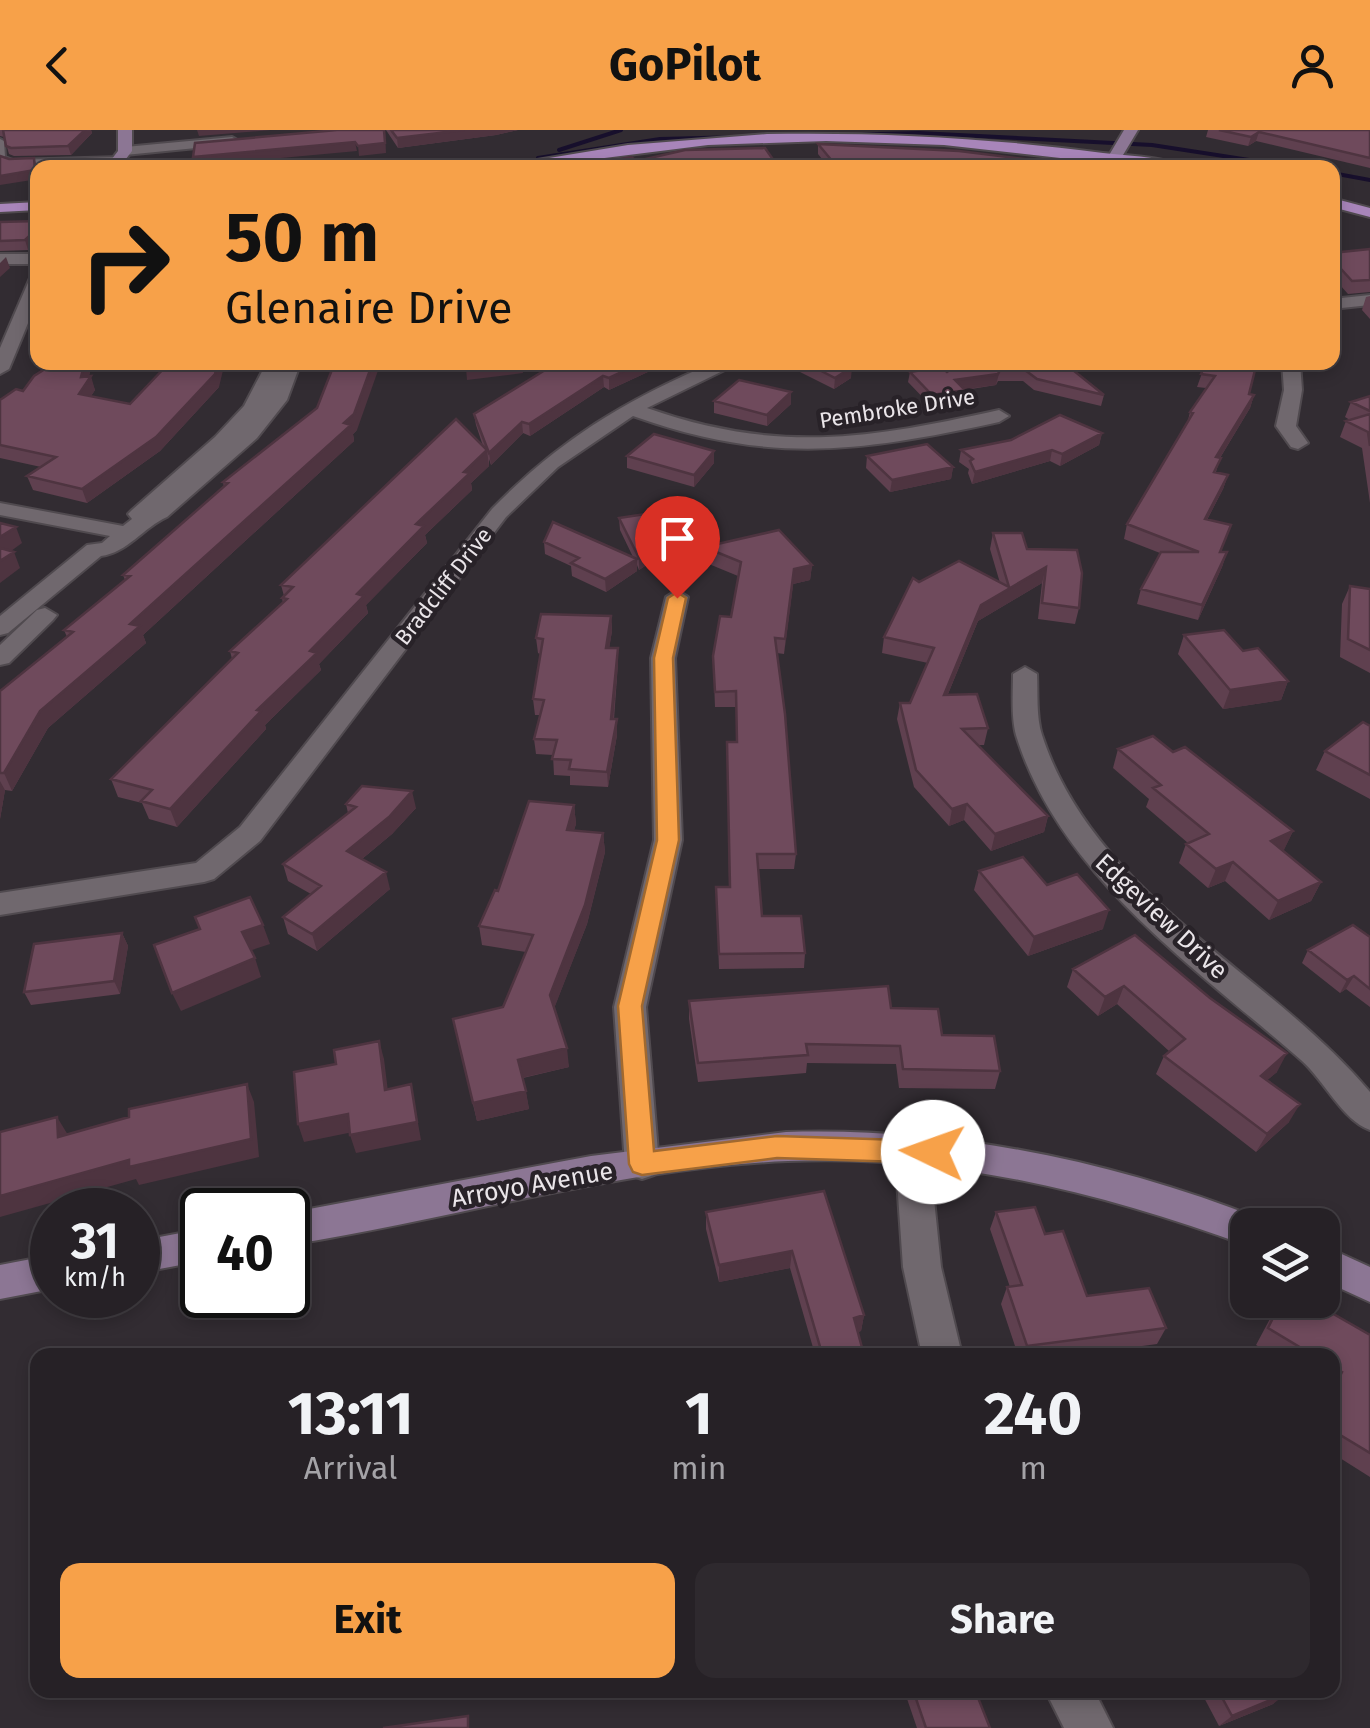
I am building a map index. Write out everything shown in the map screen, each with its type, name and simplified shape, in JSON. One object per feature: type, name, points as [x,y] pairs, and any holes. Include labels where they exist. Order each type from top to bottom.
[{"type":"main road","points":[[553,160],[659,145],[781,137],[942,140],[1132,160]]},
{"type":"main road","points":[[1340,204],[1370,213]]},
{"type":"main road","points":[[0,208],[30,206]]},
{"type":"street","points":[[125,130],[119,159],[258,139]]},
{"type":"street","points":[[1115,157],[1132,130]]},
{"type":"street","points":[[0,259],[30,258]]},
{"type":"street","points":[[0,370],[30,297]]},
{"type":"street","points":[[1340,303],[1370,300]]},
{"type":"street","points":[[147,516],[139,514],[142,508],[222,440],[252,408],[272,370]]},
{"type":"street","points":[[108,549],[147,516],[172,504],[250,434],[278,400],[289,370]]},
{"type":"street","name":"Bradcliff Drive","points":[[0,904],[204,872],[250,834],[532,478],[576,440],[629,408],[713,370]]},
{"type":"street","points":[[1292,370],[1293,390],[1286,426],[1298,443]]},
{"type":"street","name":"Pembroke Drive","points":[[629,408],[721,439],[804,447],[863,444],[999,416]]},
{"type":"street","points":[[0,510],[127,533]]},
{"type":"street","points":[[0,628],[95,550],[115,552],[0,658]]},
{"type":"street","points":[[642,1164],[630,1006],[668,840],[664,658],[677,598]]},
{"type":"street","name":"Edgeview Drive","points":[[1025,674],[1028,733],[1058,798],[1092,849],[1147,908],[1326,1063],[1370,1116]]},
{"type":"street","name":"Arroyo Avenue","points":[[310,1225],[642,1164],[777,1147],[912,1151],[996,1159],[1145,1191],[1230,1223]]},
{"type":"street","points":[[912,1151],[922,1268],[940,1348]]},
{"type":"street","points":[[1340,1271],[1370,1285]]},
{"type":"street","points":[[0,1282],[30,1276]]},
{"type":"street","points":[[1073,1698],[1090,1728]]},
{"type":"lane","points":[[1,141],[2,158],[30,161]]},
{"type":"lane","points":[[83,160],[119,159]]},
{"type":"building","points":[[3,130],[85,130],[68,146],[11,148],[6,146]]},
{"type":"building","points":[[337,130],[384,130],[385,143],[358,146],[355,142],[193,157],[195,143]]},
{"type":"building","points":[[391,130],[464,130],[397,138]]},
{"type":"building","points":[[1219,130],[1370,130],[1370,158],[1259,132],[1251,137]]},
{"type":"building","points":[[818,144],[959,151],[1033,160],[831,160]]},
{"type":"building","points":[[765,148],[773,160],[641,160],[685,150]]},
{"type":"building","points":[[0,156],[34,158],[30,160],[30,171],[0,176]]},
{"type":"building","points":[[30,221],[30,235],[25,240],[0,241],[0,222]]},
{"type":"building","points":[[1370,249],[1370,280],[1352,281],[1340,268],[1340,252]]},
{"type":"building","points":[[43,370],[83,370],[81,377],[91,376],[79,394],[130,404],[162,370],[216,370],[156,437],[82,489],[27,476],[56,457],[0,445],[0,400],[16,389],[23,391]]},
{"type":"building","points":[[332,370],[370,370],[354,414],[344,423],[351,425],[130,624],[140,626],[40,711],[4,773],[0,773],[0,691],[73,632],[64,630],[130,576],[123,575],[228,483],[223,482],[317,408]]},
{"type":"building","points":[[545,370],[626,370],[609,378],[603,376],[529,424],[522,422],[489,453],[474,414]]},
{"type":"building","points":[[820,370],[847,370],[835,378]]},
{"type":"building","points":[[1000,370],[998,374],[955,380],[965,390],[932,395],[910,372]]},
{"type":"building","points":[[1025,370],[1073,370],[1104,395],[1037,379]]},
{"type":"building","points":[[1203,370],[1255,370],[1249,394],[1254,395],[1216,457],[1221,458],[1214,472],[1228,475],[1205,519],[1231,525],[1220,552],[1227,552],[1202,605],[1141,589],[1161,552],[1199,552],[1127,524],[1193,413],[1190,412],[1215,376],[1201,374]]},
{"type":"building","points":[[739,380],[791,392],[767,415],[714,401]]},
{"type":"building","points":[[1370,396],[1370,411],[1351,402]]},
{"type":"building","points":[[1370,414],[1370,446],[1368,432],[1346,421]]},
{"type":"building","points":[[1060,415],[1102,433],[1062,454],[1052,450],[975,472],[970,461],[973,459],[961,450],[1011,440]]},
{"type":"building","points":[[456,419],[487,450],[464,472],[470,473],[416,524],[424,526],[357,594],[364,596],[310,651],[317,653],[257,710],[261,711],[170,809],[141,801],[152,790],[111,779],[238,653],[230,651],[287,599],[282,598],[293,587],[281,585]]},
{"type":"building","points":[[654,434],[714,451],[694,475],[627,456]]},
{"type":"building","points":[[927,444],[953,467],[892,480],[867,456]]},
{"type":"building","points":[[686,508],[704,539],[657,546],[639,558],[619,518]]},
{"type":"building","points":[[553,522],[637,559],[605,579],[571,563],[579,558],[544,542]]},
{"type":"building","points":[[0,523],[16,527],[0,537]]},
{"type":"building","points":[[779,530],[812,565],[794,569],[785,639],[775,638],[796,854],[757,854],[762,916],[801,916],[805,953],[719,954],[716,887],[730,887],[727,742],[737,742],[736,691],[715,692],[713,656],[720,616],[731,617],[741,562],[704,547]]},
{"type":"building","points":[[993,533],[1022,533],[1027,549],[1077,550],[1082,573],[1079,608],[1042,603],[1046,567],[981,605],[944,695],[977,694],[988,728],[962,729],[1048,816],[995,834],[967,804],[952,809],[916,770],[900,703],[910,703],[934,648],[884,637],[913,578],[919,582],[959,561],[1009,587]]},
{"type":"building","points":[[0,548],[14,552],[0,561]]},
{"type":"building","points":[[1350,586],[1370,589],[1370,650],[1348,639]]},
{"type":"building","points":[[541,614],[611,616],[606,648],[618,648],[611,719],[617,719],[607,772],[569,769],[571,760],[552,759],[557,740],[534,739],[544,700],[533,699],[543,639],[536,638]]},
{"type":"building","points":[[1224,630],[1243,651],[1258,648],[1288,681],[1230,690],[1184,635]]},
{"type":"building","points":[[1363,722],[1370,726],[1370,775],[1325,751]]},
{"type":"building","points":[[1153,736],[1173,752],[1185,747],[1293,831],[1271,841],[1321,882],[1278,901],[1233,862],[1216,869],[1186,844],[1209,834],[1153,788],[1161,785],[1118,749]]},
{"type":"building","points":[[362,786],[412,791],[389,817],[347,851],[386,872],[312,934],[283,917],[321,886],[283,864],[356,807],[346,804]]},
{"type":"building","points":[[529,801],[574,805],[567,830],[603,833],[585,905],[550,995],[567,1048],[518,1060],[526,1091],[473,1103],[453,1019],[503,1007],[533,935],[479,926],[495,890],[498,891]]},
{"type":"building","points":[[1023,857],[1047,885],[1077,874],[1109,910],[1034,937],[979,871]]},
{"type":"building","points":[[250,897],[263,925],[242,932],[255,958],[172,993],[154,945],[200,929],[195,917]]},
{"type":"building","points":[[1353,925],[1370,937],[1370,989],[1354,976],[1347,980],[1308,950]]},
{"type":"building","points":[[122,933],[114,981],[24,992],[34,944]]},
{"type":"building","points":[[1135,935],[1210,998],[1287,1053],[1261,1076],[1300,1104],[1267,1134],[1164,1056],[1185,1039],[1124,986],[1105,997],[1073,969]]},
{"type":"building","points":[[888,986],[891,1008],[938,1009],[942,1035],[994,1036],[1000,1071],[903,1069],[900,1046],[806,1044],[808,1055],[698,1063],[689,1001]]},
{"type":"building","points":[[379,1041],[385,1090],[411,1084],[417,1122],[350,1135],[348,1114],[298,1124],[294,1072],[336,1064],[334,1050]]},
{"type":"building","points":[[247,1084],[251,1139],[129,1167],[129,1160],[0,1196],[0,1132],[57,1117],[58,1137],[129,1117],[129,1109]]},
{"type":"building","points":[[824,1191],[864,1315],[854,1318],[862,1348],[820,1348],[792,1251],[719,1265],[706,1212]]},
{"type":"building","points":[[1035,1207],[1045,1234],[1063,1231],[1087,1296],[1149,1288],[1166,1328],[1027,1346],[1007,1287],[1022,1285],[996,1212]]},
{"type":"building","points":[[1273,1318],[1340,1318],[1370,1335],[1370,1453],[1340,1435],[1340,1348],[1301,1348],[1268,1328]]},
{"type":"building","points":[[916,1698],[978,1698],[990,1728],[926,1728]]},
{"type":"building","points":[[1222,1698],[1275,1698],[1232,1716]]},
{"type":"building","points":[[468,1716],[468,1728],[383,1728]]},
{"type":"waterway","points":[[559,150],[621,130]]},
{"type":"waterway","points":[[538,158],[660,139],[919,133],[1152,145],[1250,160]]},
{"type":"waterway","points":[[1340,174],[1370,180]]},
{"type":"route","points":[[677,598],[664,658],[668,840],[630,1006],[642,1164],[777,1147],[933,1152]]}]
